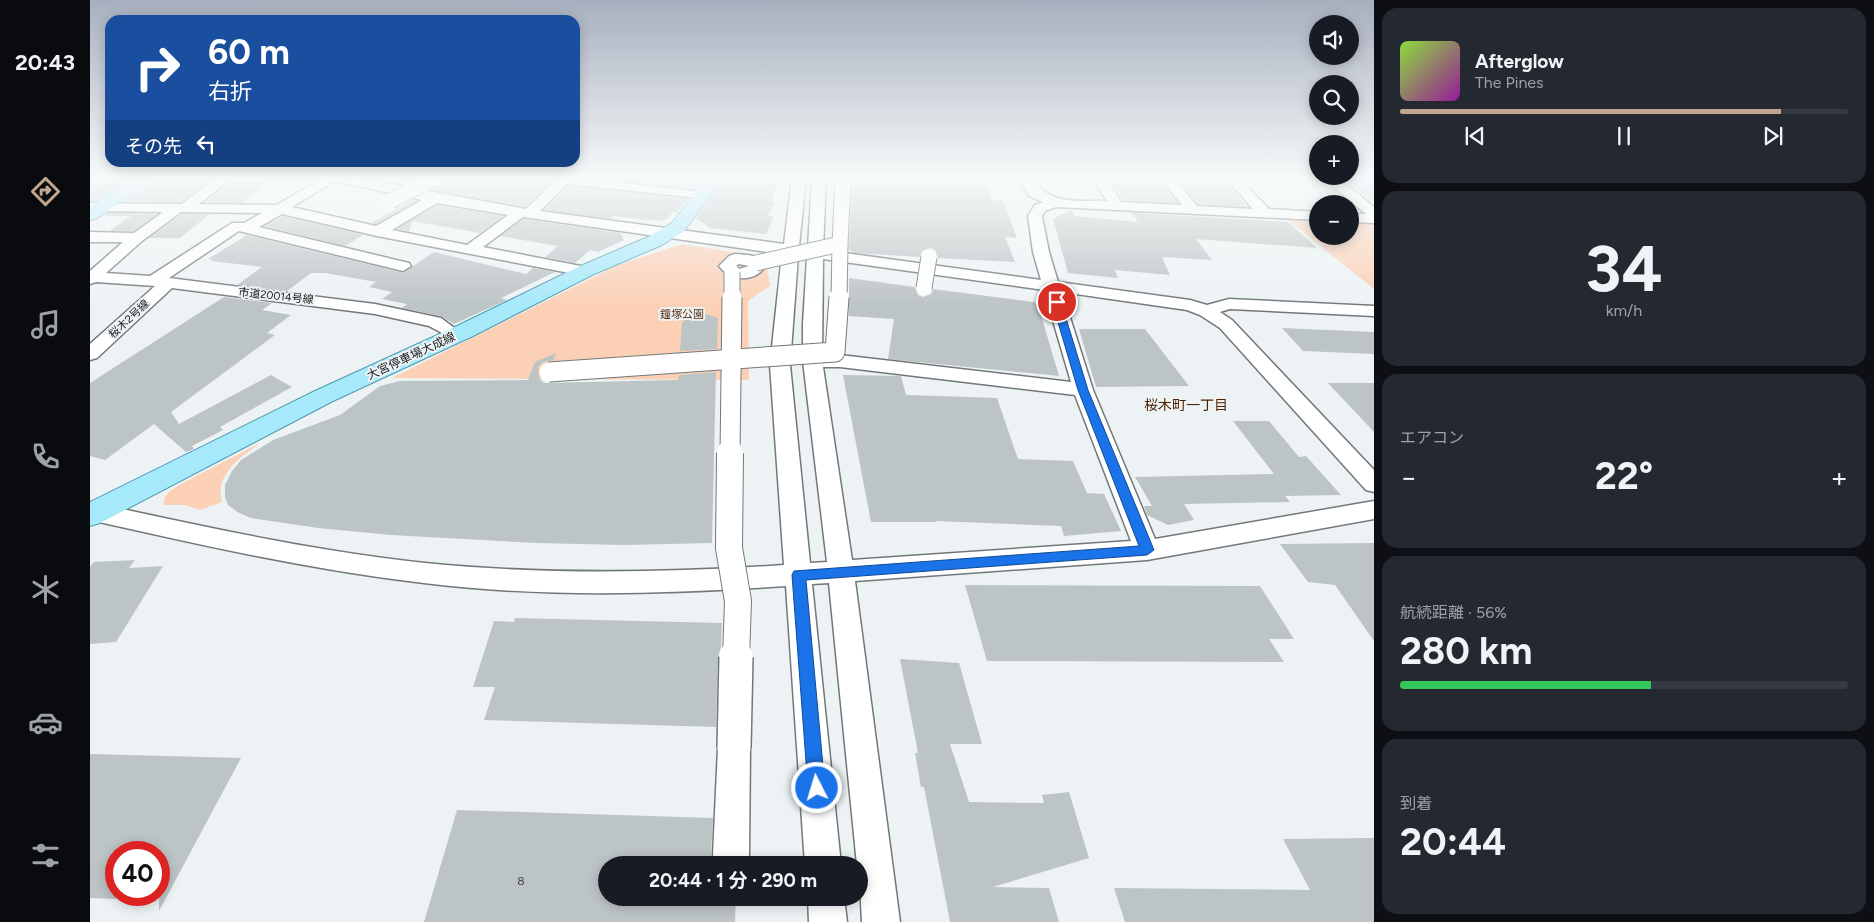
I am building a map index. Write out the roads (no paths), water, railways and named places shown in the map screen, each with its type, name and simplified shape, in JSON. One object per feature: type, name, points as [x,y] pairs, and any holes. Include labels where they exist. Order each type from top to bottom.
[{"type":"main road","name":"大宮停車場大成線","points":[[92,514],[324,396],[675,230],[682,221]]},
{"type":"street","points":[[91,278],[137,238],[162,221]]},
{"type":"street","name":"桜木2号線","points":[[90,354],[160,282],[237,226],[246,228],[258,221]]},
{"type":"street","points":[[330,221],[377,232],[585,271]]},
{"type":"street","points":[[377,232],[396,221]]},
{"type":"street","points":[[470,250],[513,221]]},
{"type":"street","points":[[596,221],[675,230],[816,254],[1174,301],[1206,311],[1226,324],[1374,484]]},
{"type":"street","points":[[794,221],[782,324],[780,365],[822,856]]},
{"type":"street","points":[[817,221],[813,361],[841,572],[881,922]]},
{"type":"street","points":[[549,372],[835,352],[841,270],[841,221]]},
{"type":"street","points":[[1036,221],[1041,252],[1083,390],[1147,550]]},
{"type":"street","points":[[315,245],[351,226]]},
{"type":"street","points":[[246,228],[403,266]]},
{"type":"street","points":[[90,237],[137,238]]},
{"type":"street","points":[[731,855],[738,601],[729,548],[732,272],[727,266],[732,260],[742,259],[756,263],[840,244]]},
{"type":"street","points":[[924,288],[929,257]]},
{"type":"street","name":"市道20014号線","points":[[91,278],[160,282],[375,309],[435,322],[455,335]]},
{"type":"street","points":[[1206,311],[1229,304],[1374,311]]},
{"type":"street","points":[[813,361],[840,361],[1083,390]]},
{"type":"street","points":[[92,514],[235,543],[338,561],[425,573],[542,582],[679,581],[799,575],[1147,550],[1374,510]]},
{"type":"street","points":[[827,906],[828,922]]},
{"type":"district","name":"桜木町一丁目","points":[[1186,405]]},
{"type":"park label","name":"鐘塚公園","points":[[682,314]]}]
